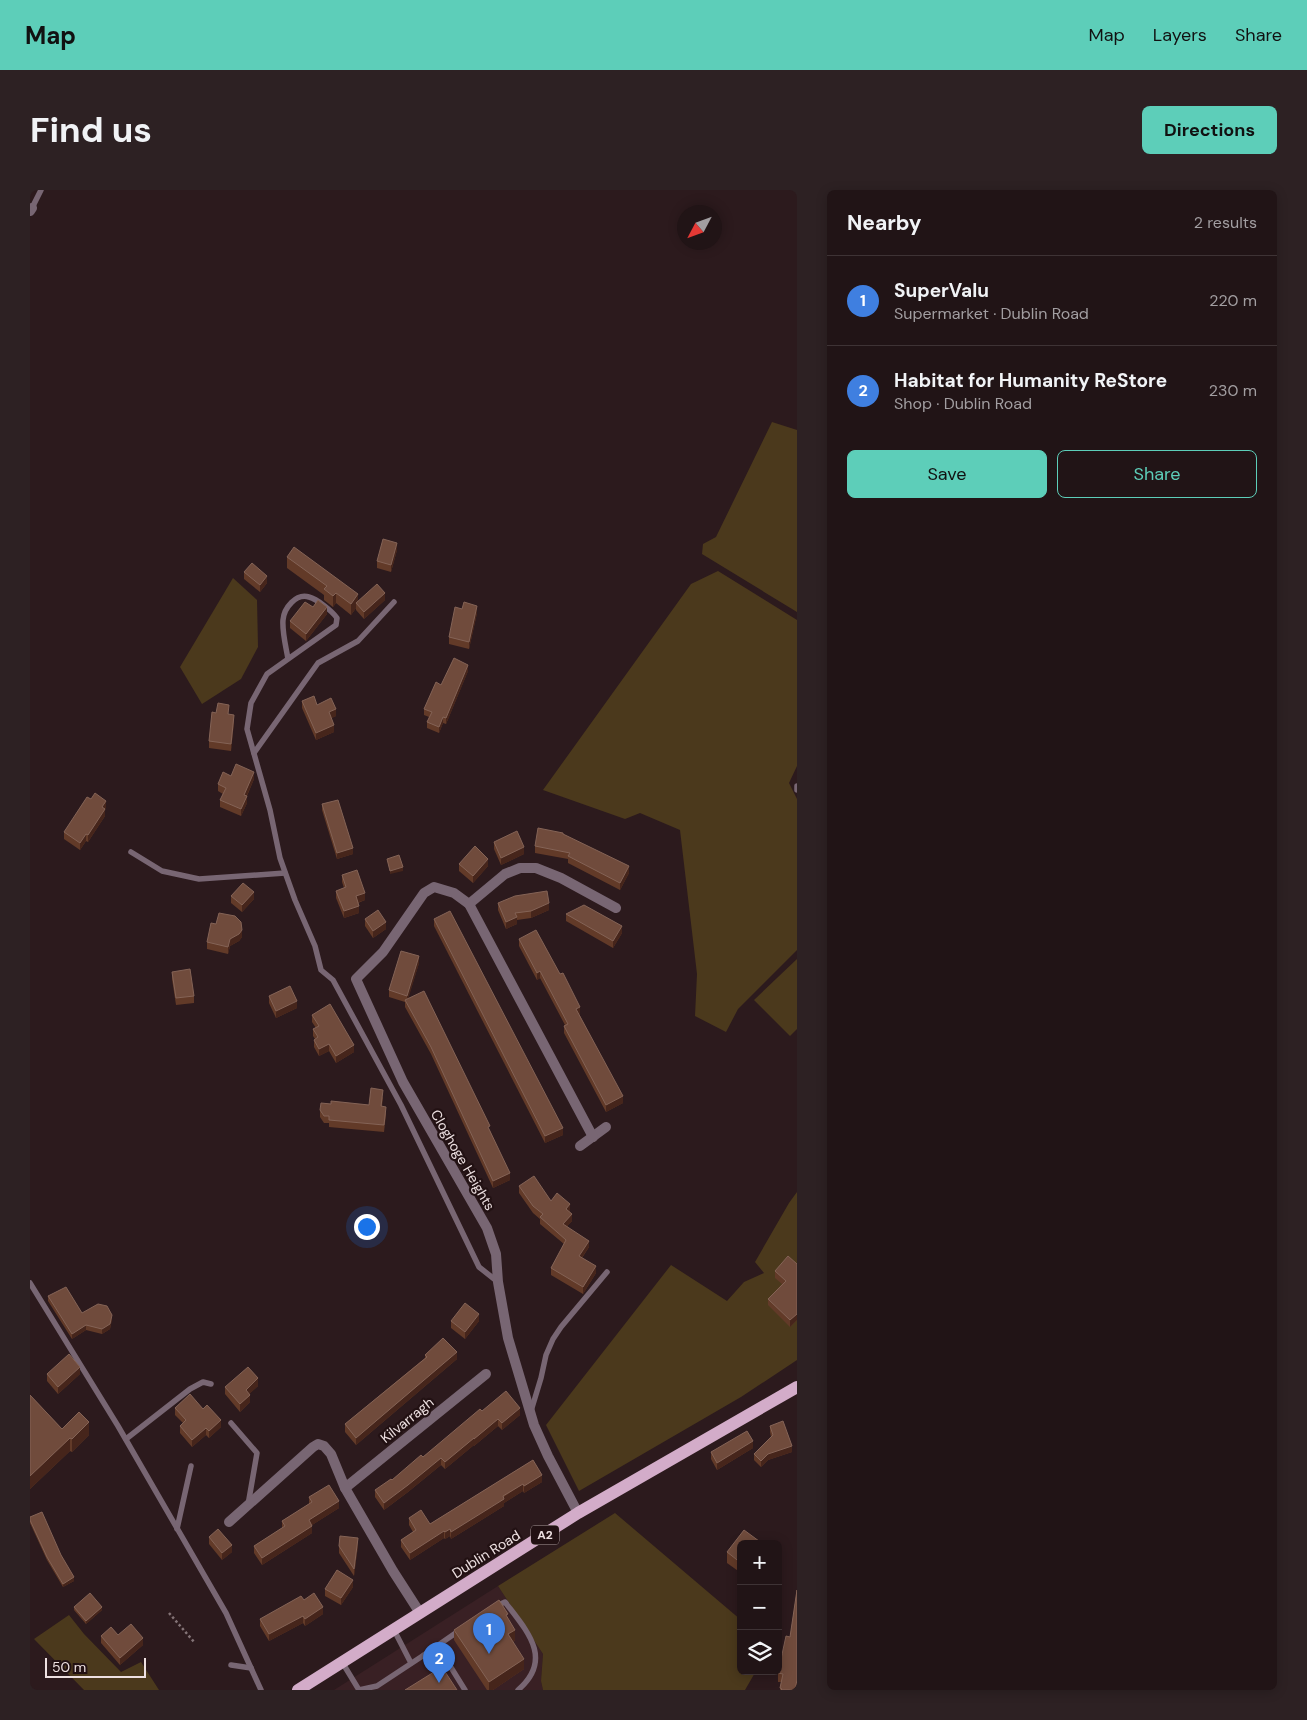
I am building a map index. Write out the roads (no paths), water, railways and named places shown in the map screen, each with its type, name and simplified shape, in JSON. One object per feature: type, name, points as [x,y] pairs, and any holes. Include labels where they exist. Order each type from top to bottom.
[{"type":"main road","name":"Dublin Road","points":[[298,1690],[578,1513],[797,1387]]},
{"type":"street","points":[[593,1137],[470,904],[505,874],[520,868],[536,868],[561,878],[616,908]]},
{"type":"street","name":"Cloghoge Heights","points":[[470,904],[454,893],[434,887],[424,893],[384,952],[356,979],[403,1082],[487,1228],[496,1254],[498,1282],[508,1338],[530,1413],[548,1456],[578,1513]]},
{"type":"street","points":[[580,1146],[606,1127]]},
{"type":"street","name":"Kilvarragh","points":[[345,1488],[486,1374]]},
{"type":"street","points":[[228,1522],[300,1458],[318,1444],[324,1446],[331,1454],[345,1488],[393,1571],[420,1613]]},
{"type":"lane","points":[[31,210],[42,190]]},
{"type":"lane","points":[[288,659],[282,621],[291,602],[300,597],[309,596],[333,612],[337,618],[336,625],[268,674],[251,703],[247,729],[285,873],[315,946],[321,970],[333,980],[401,1104],[479,1267],[498,1282]]},
{"type":"lane","points":[[254,753],[318,662],[358,640],[394,602]]},
{"type":"lane","points":[[131,852],[162,871],[199,878],[285,873]]},
{"type":"lane","points":[[530,1413],[546,1355],[553,1339],[607,1272]]},
{"type":"lane","points":[[31,1287],[126,1439],[226,1613],[261,1690]]},
{"type":"lane","points":[[126,1439],[190,1389],[203,1382],[211,1384]]},
{"type":"lane","points":[[231,1423],[257,1453],[248,1505]]},
{"type":"lane","points":[[177,1528],[191,1466]]},
{"type":"lane","points":[[488,1611],[505,1602],[532,1640],[537,1658],[532,1676],[518,1690]]},
{"type":"lane","points":[[342,1662],[359,1690],[377,1686],[464,1628]]},
{"type":"lane","points":[[394,1630],[411,1662]]},
{"type":"lane","points":[[424,1655],[436,1655],[447,1661],[465,1690]]},
{"type":"lane","points":[[231,1665],[250,1668]]},
{"type":"place","name":"SuperValu","points":[[489,1654]]},
{"type":"place","name":"Habitat for Humanity ReStore","points":[[439,1683]]}]
